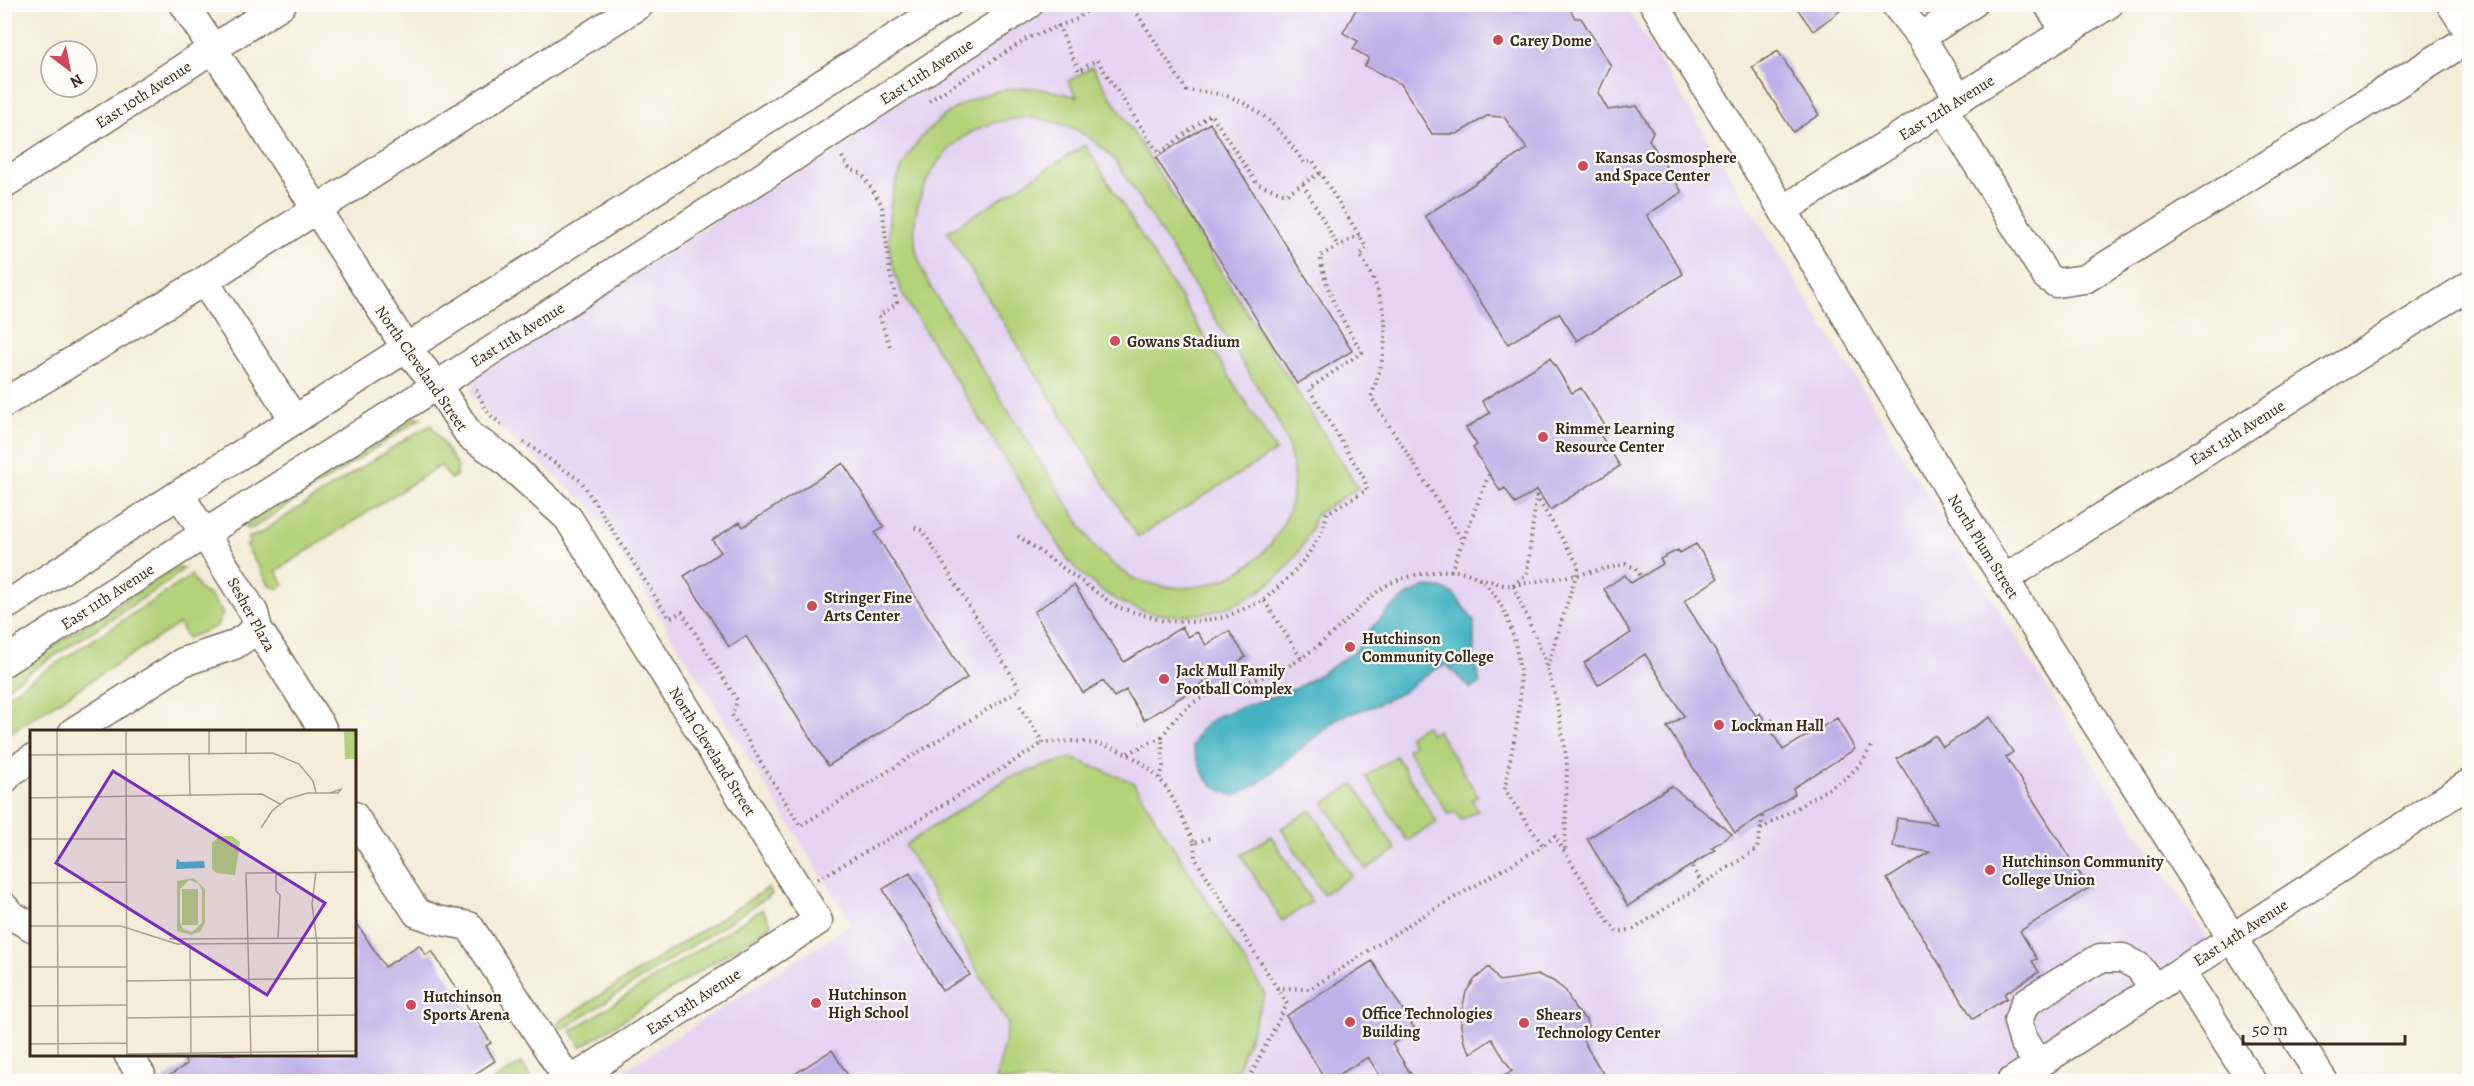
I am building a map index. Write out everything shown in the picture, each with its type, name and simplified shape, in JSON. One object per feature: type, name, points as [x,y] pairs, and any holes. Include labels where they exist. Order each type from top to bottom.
[{"type":"street","name":"North Cleveland Street","points":[[184,4],[406,348],[437,385],[470,436],[500,456],[568,518],[818,921]]},
{"type":"street","name":"East 10th Avenue","points":[[4,184],[282,4]]},
{"type":"street","points":[[4,403],[204,281],[640,4]]},
{"type":"street","points":[[4,607],[406,348],[910,14],[948,4]]},
{"type":"street","name":"East 11th Avenue","points":[[4,662],[737,194],[1029,4]]},
{"type":"street","name":"North Plum Street","points":[[1654,4],[1783,210],[2004,579],[2324,1082]]},
{"type":"street","points":[[1895,4],[1921,37],[1951,104],[2046,276],[2056,283],[2085,279],[2469,38]]},
{"type":"street","points":[[1921,37],[1972,4]]},
{"type":"street","points":[[2048,4],[2066,32]]},
{"type":"street","name":"East 12th Avenue","points":[[1783,210],[2109,4]]},
{"type":"street","points":[[2451,4],[2469,33]]},
{"type":"street","points":[[204,281],[294,419]]},
{"type":"street","name":"East 13th Avenue","points":[[2004,579],[2469,285]]},
{"type":"street","name":"Sesher Plaza","points":[[180,495],[254,614],[258,629],[322,730]]},
{"type":"street","points":[[76,730],[183,662],[234,645],[258,629]]},
{"type":"street","points":[[4,780],[12,771],[30,760]]},
{"type":"street","name":"East 14th Avenue","points":[[2011,1082],[2469,783]]},
{"type":"street","points":[[356,819],[417,913],[437,920],[469,926],[569,1081]]},
{"type":"street","points":[[4,907],[10,915],[30,926]]},
{"type":"street","name":"East 13th Avenue","points":[[569,1081],[818,921]]},
{"type":"street","points":[[2038,1064],[2023,1040],[2018,1020],[2025,1003],[2100,958],[2123,958],[2139,967],[2154,988]]},
{"type":"street","points":[[2181,971],[2252,1082]]},
{"type":"street","points":[[129,1056],[141,1075],[138,1082]]},
{"type":"path","points":[[1131,4],[1187,91],[1209,91],[1235,99],[1260,112],[1284,134],[1304,163],[1313,161],[1321,173],[1367,248],[1360,255],[1376,281],[1383,309],[1386,350],[1371,397],[1463,541]]},
{"type":"path","points":[[1058,25],[1078,71],[1097,60],[1159,154],[1210,114],[1257,184],[1286,194],[1321,173]]},
{"type":"path","points":[[842,157],[850,169],[862,174],[882,205],[890,273],[897,303],[879,316],[890,346]]},
{"type":"path","points":[[1303,184],[1338,246]]},
{"type":"path","points":[[1018,536],[1117,607],[1164,621],[1193,622],[1226,617],[1264,600],[1292,575],[1312,548],[1325,525],[1327,513],[1367,490],[1364,478],[1309,389],[1362,352],[1333,304],[1323,276],[1320,256],[1359,235]]},
{"type":"path","points":[[476,390],[488,413],[508,431]]},
{"type":"path","points":[[518,437],[581,481],[669,618],[682,612],[738,700],[732,715],[800,826],[1020,689],[923,531],[911,526]]},
{"type":"path","points":[[1451,571],[1489,474]]},
{"type":"path","points":[[1513,585],[1527,574],[1537,490]]},
{"type":"path","points":[[1536,496],[1579,566],[1547,668]]},
{"type":"path","points":[[1160,779],[1163,766],[1162,737],[1171,722],[1194,702],[1209,693],[1239,682],[1273,675],[1301,658],[1343,624],[1378,590],[1393,581],[1431,572],[1451,571],[1486,579],[1500,587],[1577,575],[1625,564],[1636,568],[1641,578]]},
{"type":"path","points":[[1479,579],[1497,600],[1508,620],[1518,659],[1520,678],[1517,732],[1505,790],[1543,846]]},
{"type":"path","points":[[1513,585],[1547,668],[1557,702],[1568,762],[1565,853]]},
{"type":"path","points":[[1264,600],[1301,658]]},
{"type":"path","points":[[1020,706],[1043,743]]},
{"type":"path","points":[[1767,724],[1774,719]]},
{"type":"path","points":[[1127,753],[1162,737]]},
{"type":"path","points":[[799,890],[900,832],[1043,743],[1065,740],[1083,741],[1107,745],[1127,753],[1160,779],[1173,798],[1194,843],[1195,858],[1287,1004],[1247,1082]]},
{"type":"path","points":[[1761,829],[1848,777],[1863,761],[1873,743]]},
{"type":"path","points":[[1277,988],[1310,989],[1416,920],[1543,846],[1555,836],[1617,932],[1634,929],[1757,849],[1763,814]]},
{"type":"path","points":[[1194,843],[1213,837]]},
{"type":"path","points":[[1691,866],[1704,884]]},
{"type":"shaded area","name":"Hutchinson Community College","points":[[1063,5],[1625,5],[2108,787],[2211,945],[1996,1081],[608,1081],[852,924],[592,508],[490,419],[471,393],[474,378],[1011,30]]},
{"type":"green space","points":[[1092,67],[1358,488],[1316,514],[1306,540],[1291,562],[1272,581],[1250,597],[1226,608],[1200,614],[1172,615],[1134,608],[1094,585],[1069,561],[908,304],[893,267],[888,230],[893,194],[906,161],[926,132],[954,109],[988,94],[1034,88],[1077,97],[1068,81]],"holes":[[[1029,117],[1077,130],[1116,161],[1274,413],[1283,433],[1294,475],[1292,497],[1285,519],[1274,539],[1260,556],[1242,570],[1223,580],[1202,586],[1180,588],[1143,582],[1124,572],[1095,548],[931,288],[920,265],[916,250],[916,213],[928,178],[938,163],[964,137],[980,128]]]},
{"type":"green space","points":[[1085,145],[1276,451],[1138,537],[947,232]]},
{"type":"green space","points":[[409,418],[421,418],[253,528],[247,529],[245,526]]},
{"type":"green space","points":[[431,425],[458,467],[456,476],[450,479],[441,465],[276,571],[284,585],[278,589],[270,586],[246,546],[250,543],[247,538],[257,535]]},
{"type":"green space","points":[[174,568],[184,568],[171,580],[5,688],[5,677]]},
{"type":"green space","points":[[191,574],[200,590],[211,596],[223,614],[216,627],[187,638],[179,624],[5,736],[5,697]]},
{"type":"green space","points":[[1425,725],[1431,734],[1437,730],[1478,796],[1472,800],[1478,810],[1461,820],[1455,811],[1449,815],[1407,749],[1413,745],[1408,736]]},
{"type":"green space","points":[[1396,756],[1437,822],[1407,841],[1366,776]]},
{"type":"green space","points":[[1071,758],[1133,782],[1265,994],[1233,1081],[996,1081],[1008,1024],[905,845],[1008,778]]},
{"type":"green space","points":[[1354,784],[1396,850],[1366,869],[1324,803]]},
{"type":"green space","points":[[1311,810],[1352,876],[1323,894],[1281,828]]},
{"type":"green space","points":[[1271,836],[1312,902],[1282,921],[1241,855]]},
{"type":"green space","points":[[768,888],[772,894],[562,1030],[557,1023]]},
{"type":"green space","points":[[762,909],[772,925],[581,1047],[571,1031]]},
{"type":"green space","points":[[521,1063],[532,1079],[492,1081]]},
{"type":"water","points":[[1425,587],[1441,588],[1454,594],[1474,621],[1474,649],[1480,684],[1470,688],[1446,665],[1431,672],[1403,692],[1374,706],[1340,717],[1256,785],[1235,796],[1210,784],[1202,773],[1192,746],[1200,730],[1217,716],[1297,688],[1333,666],[1355,651],[1373,626],[1392,607],[1408,595]]},
{"type":"building","name":"Kansas Cosmosphere and Space Center","points":[[1359,4],[1567,4],[1575,18],[1581,18],[1611,66],[1598,93],[1608,110],[1637,106],[1653,132],[1649,140],[1682,192],[1647,215],[1683,274],[1577,341],[1559,313],[1508,344],[1425,216],[1527,149],[1504,117],[1487,116],[1457,134],[1432,134],[1401,84],[1365,66],[1369,58],[1353,49],[1358,41],[1343,33]]},
{"type":"building","points":[[1794,4],[1849,4],[1813,31]]},
{"type":"building","points":[[1778,51],[1819,115],[1793,132],[1752,67]]},
{"type":"building","points":[[1210,123],[1352,351],[1297,384],[1156,158]]},
{"type":"building","name":"Rimmer Learning Resource Center","points":[[1550,358],[1572,393],[1581,388],[1606,427],[1598,431],[1620,466],[1550,510],[1537,490],[1515,504],[1505,488],[1500,491],[1473,448],[1477,445],[1466,428],[1490,413],[1482,401]]},
{"type":"building","name":"Stringer Fine Arts Center","points":[[843,463],[884,527],[875,533],[967,678],[828,766],[746,636],[729,647],[684,576],[721,552],[712,540],[740,522],[743,527]]},
{"type":"building","name":"Lockman Hall","points":[[1696,544],[1718,578],[1684,601],[1756,716],[1760,713],[1783,750],[1837,718],[1855,749],[1793,788],[1795,794],[1735,833],[1667,727],[1684,716],[1645,654],[1598,685],[1584,663],[1631,633],[1604,589],[1625,575],[1631,583],[1663,564],[1660,559],[1678,550],[1680,553]]},
{"type":"building","points":[[1074,585],[1124,662],[1182,627],[1188,637],[1197,632],[1206,645],[1229,631],[1246,657],[1144,720],[1126,690],[1114,697],[1103,681],[1083,693],[1034,612]]},
{"type":"building","name":"Hutchinson Community College Union","points":[[1990,717],[2013,752],[2006,757],[2089,888],[2020,931],[2037,959],[2032,961],[2039,972],[2004,994],[2007,998],[1973,1019],[1887,879],[1930,852],[1893,847],[1897,818],[1937,824],[1897,759],[1935,735],[1943,747]]},
{"type":"building","points":[[1671,786],[1732,834],[1711,848],[1715,850],[1628,906],[1587,839]]},
{"type":"building","points":[[910,873],[970,975],[942,991],[883,889]]},
{"type":"building","name":"Hutchinson Sports Arena","points":[[356,922],[385,967],[419,945],[426,955],[432,951],[491,1043],[486,1046],[495,1061],[463,1082],[160,1082],[187,1064],[181,1056],[356,1056]]},
{"type":"building","name":"Office Technologies Building","points":[[1372,961],[1415,1029],[1392,1044],[1416,1082],[1384,1082],[1368,1057],[1327,1082],[1286,1016]]},
{"type":"building","name":"Shears Technology Center","points":[[1489,967],[1499,981],[1539,975],[1553,981],[1566,991],[1575,1009],[1586,1020],[1588,1026],[1582,1039],[1608,1082],[1496,1082],[1512,1071],[1492,1039],[1471,1053],[1464,1042],[1461,1026],[1466,992],[1474,980]]},
{"type":"building","points":[[832,1050],[852,1082],[782,1082]]},
{"type":"place","name":"Carey Dome","points":[[1498,40]]},
{"type":"place","name":"Kansas Cosmosphere and Space Center","points":[[1583,166]]},
{"type":"place","name":"Gowans Stadium","points":[[1115,341]]},
{"type":"place","name":"Rimmer Learning Resource Center","points":[[1543,437]]},
{"type":"place","name":"Stringer Fine Arts Center","points":[[812,606]]},
{"type":"place","name":"Hutchinson Community College","points":[[1350,647]]},
{"type":"place","name":"Jack Mull Family Football Complex","points":[[1164,679]]},
{"type":"place","name":"Lockman Hall","points":[[1719,725]]},
{"type":"place","name":"Hutchinson Community College Union","points":[[1990,870]]},
{"type":"place","name":"Hutchinson High School","points":[[816,1003]]},
{"type":"place","name":"Hutchinson Sports Arena","points":[[411,1005]]},
{"type":"place","name":"Office Technologies Building","points":[[1350,1022]]},
{"type":"place","name":"Shears Technology Center","points":[[1524,1023]]}]
